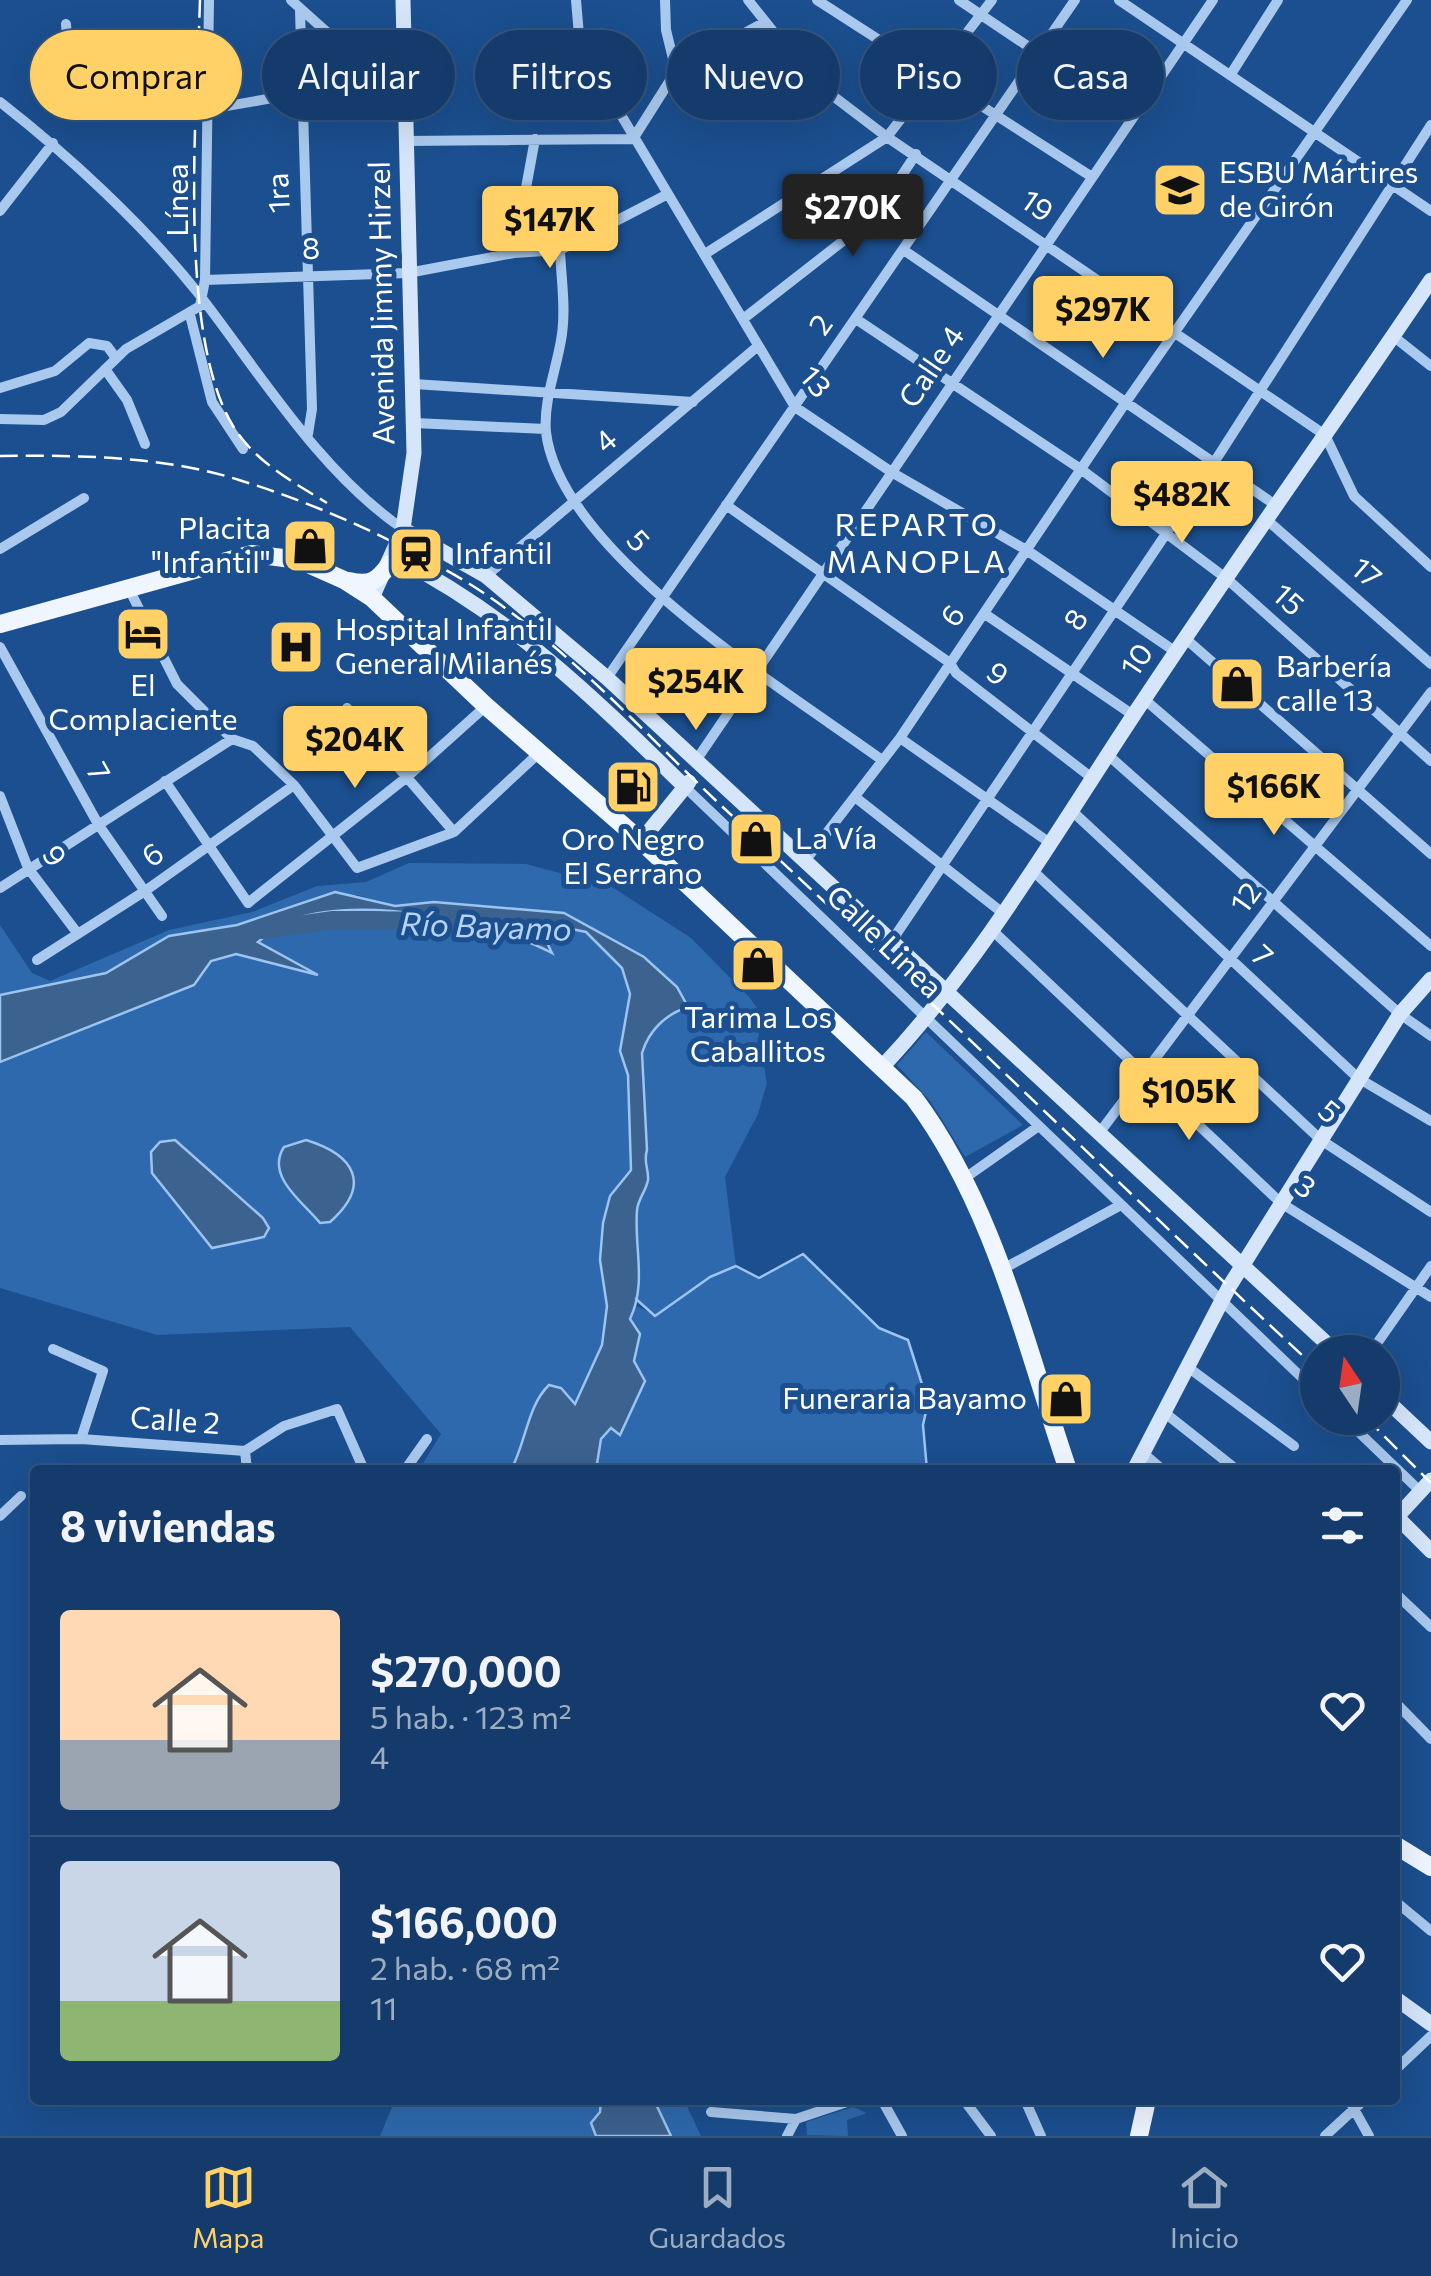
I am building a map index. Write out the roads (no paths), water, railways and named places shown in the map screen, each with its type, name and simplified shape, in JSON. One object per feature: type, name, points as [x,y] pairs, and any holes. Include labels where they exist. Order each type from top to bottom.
[{"type":"main road","points":[[0,624],[252,554],[299,560],[344,580],[372,598],[883,1066],[939,1131],[965,1178],[1066,1465]]},
{"type":"main road","points":[[344,580],[370,584],[392,560]]},
{"type":"main road","points":[[1400,1847],[1431,1867]]},
{"type":"main road","points":[[1140,2136],[1146,2105]]},
{"type":"street","name":"Línea","points":[[208,30],[209,0]]},
{"type":"street","points":[[290,0],[322,30]]},
{"type":"street","name":"Avenida Jimmy Hirzel","points":[[403,0],[404,30]]},
{"type":"street","name":"13","points":[[576,0],[579,35],[633,139],[795,407],[893,473],[1028,551],[1112,610],[1181,646],[1431,854]]},
{"type":"street","points":[[665,0],[667,34]]},
{"type":"street","name":"19","points":[[748,0],[812,80],[887,137],[953,178],[1325,435]]},
{"type":"street","points":[[817,0],[864,30]]},
{"type":"street","points":[[959,0],[1017,39]]},
{"type":"street","points":[[970,30],[992,0]]},
{"type":"street","name":"2","points":[[1054,30],[1075,0]]},
{"type":"street","points":[[1119,0],[1431,211]]},
{"type":"street","name":"Calle 4","points":[[1164,71],[1213,0]]},
{"type":"street","points":[[1231,74],[1278,0]]},
{"type":"street","name":"6","points":[[804,861],[900,738],[1126,402],[1407,0]]},
{"type":"street","name":"1ra","points":[[300,10],[300,30]]},
{"type":"street","points":[[750,30],[765,22]]},
{"type":"street","points":[[66,24],[67,30]]},
{"type":"street","name":"2","points":[[997,113],[1017,84]]},
{"type":"street","points":[[406,141],[633,139],[667,85]]},
{"type":"street","points":[[0,102],[53,144],[204,302],[308,434],[373,508],[486,576],[608,678],[698,766],[893,939],[1318,1335]]},
{"type":"street","points":[[997,115],[1092,177]]},
{"type":"street","name":"Línea","points":[[205,280],[206,120]]},
{"type":"street","name":"1ra","points":[[300,120],[312,409],[308,434]]},
{"type":"street","name":"Avenida Jimmy Hirzel","points":[[372,598],[404,529],[415,423],[405,120]]},
{"type":"street","points":[[705,254],[887,137],[900,120]]},
{"type":"street","name":"2","points":[[608,678],[992,120]]},
{"type":"street","name":"Calle 4","points":[[641,841],[686,787],[1129,120]]},
{"type":"street","name":"8","points":[[893,939],[1260,393],[1431,125]]},
{"type":"street","points":[[514,254],[534,139]]},
{"type":"street","points":[[0,211],[53,144]]},
{"type":"street","points":[[743,320],[876,216],[916,154]]},
{"type":"street","name":"8","points":[[205,280],[408,273],[560,250],[666,195]]},
{"type":"street","name":"5","points":[[560,250],[563,330],[546,429],[554,467],[573,501],[624,566],[662,598],[882,760]]},
{"type":"street","name":"17","points":[[905,250],[1215,461],[1431,664]]},
{"type":"street","points":[[0,405],[2,419],[44,420],[61,412],[116,358],[157,329],[190,315],[204,302],[205,280]]},
{"type":"street","name":"10","points":[[883,1066],[926,1021],[1004,914],[1144,698],[1431,280]]},
{"type":"street","points":[[190,315],[212,402],[243,449]]},
{"type":"street","name":"15","points":[[856,319],[1082,470],[1227,579],[1431,761]]},
{"type":"street","points":[[1393,336],[1431,366]]},
{"type":"street","points":[[0,388],[54,371],[90,343],[108,346],[116,358]]},
{"type":"street","name":"4","points":[[486,576],[758,346]]},
{"type":"street","points":[[105,369],[127,400],[146,444]]},
{"type":"street","points":[[414,384],[692,402]]},
{"type":"street","name":"4","points":[[415,423],[546,429]]},
{"type":"street","points":[[1325,435],[1354,496],[1431,567]]},
{"type":"street","points":[[0,549],[84,498]]},
{"type":"street","name":"9","points":[[726,505],[950,662],[956,673],[1092,778]]},
{"type":"street","name":"Calle Linea","points":[[392,560],[477,603],[550,657],[1036,1128],[1300,1376]]},
{"type":"street","points":[[128,587],[177,684],[232,739],[253,746],[294,784],[358,868],[454,832],[540,752]]},
{"type":"street","points":[[986,614],[1133,716]]},
{"type":"street","name":"7","points":[[0,647],[98,824],[162,916]]},
{"type":"street","name":"12","points":[[1100,1132],[1431,692]]},
{"type":"street","points":[[1144,698],[1431,946]]},
{"type":"street","points":[[165,781],[248,902],[407,777],[486,706]]},
{"type":"street","points":[[347,708],[454,832]]},
{"type":"street","points":[[900,738],[1050,843]]},
{"type":"street","points":[[0,888],[232,739]]},
{"type":"street","points":[[1108,754],[1274,904],[1400,1014],[1431,1036]]},
{"type":"street","name":"6","points":[[37,960],[145,891],[294,784]]},
{"type":"street","name":"9","points":[[0,796],[28,868],[78,934]]},
{"type":"street","points":[[855,796],[1004,914]]},
{"type":"street","name":"7","points":[[1071,810],[1358,1078],[1431,1121]]},
{"type":"street","name":"5","points":[[1032,870],[1321,1140],[1431,1212]]},
{"type":"street","name":"3","points":[[992,931],[1281,1203],[1431,1297]]},
{"type":"street","points":[[1137,1465],[1243,1265],[1400,1014],[1431,979]]},
{"type":"street","points":[[965,1178],[1036,1128]]},
{"type":"street","points":[[1000,1270],[1119,1206]]},
{"type":"street","points":[[1383,1335],[1431,1266]]},
{"type":"street","points":[[53,1349],[103,1372],[81,1439]]},
{"type":"street","points":[[1189,1368],[1294,1446]]},
{"type":"street","name":"Calle 2","points":[[0,1440],[81,1439],[245,1451],[284,1426],[337,1409],[362,1465]]},
{"type":"street","points":[[1165,1413],[1232,1465]]},
{"type":"street","points":[[1400,1413],[1431,1442]]},
{"type":"street","points":[[1364,1435],[1426,1486],[1400,1514]]},
{"type":"street","points":[[408,1465],[427,1438]]},
{"type":"street","points":[[245,1451],[246,1465]]},
{"type":"street","points":[[1143,1453],[1157,1465]]},
{"type":"street","points":[[0,1516],[21,1496]]},
{"type":"street","points":[[1400,1522],[1431,1550]]},
{"type":"street","points":[[1400,1598],[1431,1628]]},
{"type":"street","points":[[1400,1707],[1431,1739]]},
{"type":"street","points":[[1400,1905],[1431,1931]]},
{"type":"street","points":[[1400,2002],[1431,2024]]},
{"type":"street","points":[[1400,2065],[1431,2036]]},
{"type":"street","points":[[712,2112],[796,2119],[839,2105]]},
{"type":"street","points":[[885,2105],[902,2136]]},
{"type":"street","points":[[968,2105],[991,2136]]},
{"type":"street","points":[[1028,2105],[1040,2136]]},
{"type":"street","points":[[1325,2136],[1352,2105],[1370,2136]]},
{"type":"street","points":[[787,2136],[796,2119]]},
{"type":"water","points":[[335,892],[395,906],[434,902],[564,913],[644,957],[677,987],[688,1007],[659,1024],[642,1053],[648,1180],[637,1210],[639,1279],[630,1319],[640,1334],[634,1361],[645,1381],[620,1435],[611,1428],[601,1439],[597,1465],[513,1465],[542,1394],[549,1385],[561,1388],[575,1404],[602,1345],[607,1306],[600,1260],[603,1223],[610,1196],[631,1170],[628,1075],[620,1051],[630,994],[622,968],[586,932],[562,927],[541,930],[552,953],[494,930],[423,914],[350,910],[317,913],[285,923],[258,942],[318,975],[236,954],[211,961],[194,985],[0,1062],[0,995],[106,973],[169,936],[237,925]]},
{"type":"water","points":[[175,1140],[263,1218],[269,1228],[264,1237],[212,1248],[152,1173],[151,1152],[160,1142]]},
{"type":"water","points":[[306,1140],[336,1154],[352,1173],[351,1196],[330,1222],[320,1223],[288,1188],[279,1168],[284,1147]]},
{"type":"water","points":[[601,2105],[656,2105],[671,2136],[596,2136],[591,2123]]},
{"type":"waterway","name":"Río Bayamo","points":[[262,930],[333,920],[475,921]]},
{"type":"waterway","points":[[636,1299],[655,1316],[710,1277],[736,1266],[759,1278],[803,1254],[879,1328],[908,1340],[928,1403],[923,1425],[927,1465]]},
{"type":"railway","points":[[200,0],[194,219],[204,336],[215,386],[233,426],[252,450],[275,470],[327,503]]},
{"type":"railway","points":[[0,456],[151,462],[239,480],[369,531],[484,593],[593,681],[1300,1353]]},
{"type":"railway","points":[[1383,1435],[1431,1483]]},
{"type":"place","name":"ESBU Mártires de Girón","points":[[1180,190]]},
{"type":"place","name":"Placita \"Infantil\"","points":[[310,546]]},
{"type":"place","name":"Infantil","points":[[416,554]]},
{"type":"place","name":"El Complaciente","points":[[143,634]]},
{"type":"place","name":"Hospital Infantil General Milanés","points":[[296,647]]},
{"type":"place","name":"Barbería calle 13","points":[[1237,684]]},
{"type":"place","name":"Oro Negro El Serrano","points":[[633,787]]},
{"type":"place","name":"La Vía","points":[[756,839]]},
{"type":"place","name":"Tarima Los Caballitos","points":[[758,965]]},
{"type":"place","name":"Funeraria Bayamo","points":[[1066,1399]]},
{"type":"district","name":"REPARTO MANOPLA","points":[[917,544]]}]
